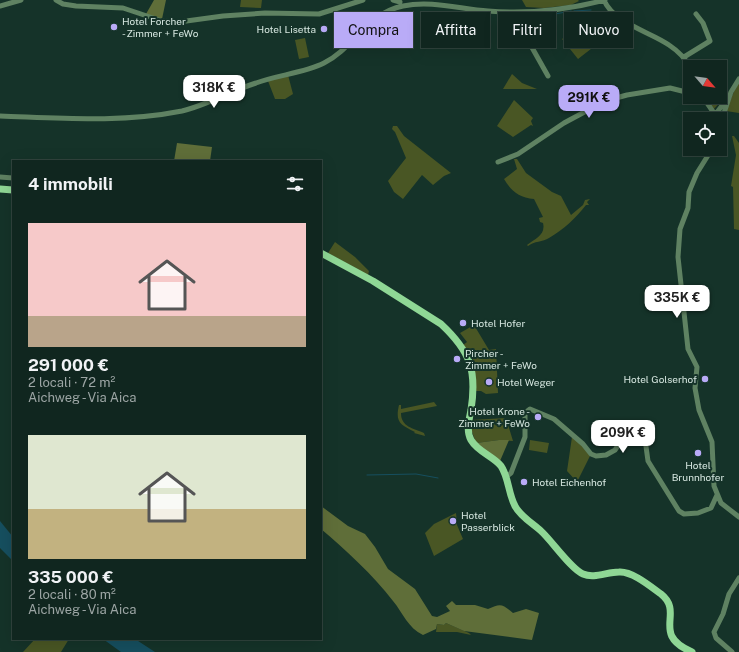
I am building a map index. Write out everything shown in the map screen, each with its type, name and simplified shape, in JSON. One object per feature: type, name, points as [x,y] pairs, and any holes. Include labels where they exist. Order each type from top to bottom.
[{"type":"main road","points":[[0,189],[12,190]]},
{"type":"main road","points":[[322,253],[373,281],[442,324],[468,356],[472,372],[473,395],[468,426],[471,440],[500,466],[506,477],[516,508],[544,534],[579,572],[590,576],[618,572],[627,573],[662,595],[669,604],[670,632],[674,641],[692,652]]},
{"type":"street","points":[[0,6],[21,0]]},
{"type":"street","points":[[56,0],[63,4],[76,6],[123,8],[162,21],[179,22],[223,16],[265,13],[319,14],[363,0]]},
{"type":"street","points":[[393,0],[401,3],[425,4],[487,11],[536,12],[578,7],[605,0],[606,5],[619,16],[649,35],[666,42],[686,60]]},
{"type":"street","points":[[0,116],[101,118],[145,116],[182,111],[256,83],[322,64],[339,54],[374,19],[401,3]]},
{"type":"street","points":[[684,57],[710,41],[703,24],[696,14]]},
{"type":"street","points":[[532,48],[548,76]]},
{"type":"street","points":[[723,112],[739,79]]},
{"type":"street","points":[[498,162],[518,154],[565,122],[605,102],[626,95],[670,88],[683,91]]},
{"type":"street","points":[[723,112],[732,92]]},
{"type":"street","points":[[708,156],[697,173],[689,192],[688,208],[680,229],[678,257],[688,349],[697,367],[695,388],[696,399],[712,442],[714,481],[717,495],[722,503],[739,517]]},
{"type":"street","points":[[0,177],[12,178]]},
{"type":"street","points":[[506,477],[511,473],[525,437],[525,413],[530,409],[554,419],[583,444],[591,454],[596,456],[606,456],[615,450],[632,425],[638,423],[644,432],[648,460],[679,511],[684,514],[702,512],[713,506],[717,495]]},
{"type":"street","points":[[732,652],[716,638],[714,632],[723,614],[729,594],[739,578]]},
{"type":"green space","points":[[154,0],[166,0],[162,19],[146,14]]},
{"type":"green space","points":[[241,0],[262,0],[261,8],[240,7]]},
{"type":"green space","points":[[522,0],[579,1],[571,5],[544,8],[526,7]]},
{"type":"green space","points":[[305,38],[309,57],[299,59],[295,40]]},
{"type":"green space","points":[[569,48],[592,48],[578,59]]},
{"type":"green space","points":[[512,74],[522,83],[537,89],[503,89]]},
{"type":"green space","points":[[288,75],[293,94],[285,99],[275,99],[268,81]]},
{"type":"green space","points":[[739,79],[739,113],[726,111]]},
{"type":"green space","points":[[514,100],[533,118],[531,121],[533,126],[531,125],[513,137],[497,126]]},
{"type":"green space","points":[[709,104],[719,104],[713,110]]},
{"type":"green space","points":[[393,126],[397,126],[404,136],[451,173],[444,176],[433,185],[422,175],[403,199],[394,192],[388,181],[406,158],[395,132],[392,129]]},
{"type":"green space","points":[[732,136],[734,136],[739,143],[739,230],[734,229],[733,187],[731,186],[736,155]]},
{"type":"green space","points":[[177,143],[212,147],[210,160],[174,160]]},
{"type":"green space","points":[[514,159],[517,159],[526,173],[552,192],[561,196],[571,215],[583,205],[585,200],[590,199],[587,202],[589,205],[586,205],[574,219],[559,231],[547,239],[528,246],[527,245],[536,239],[543,231],[543,223],[540,222],[539,218],[543,217],[534,199],[524,197],[516,193],[504,179],[517,169]]},
{"type":"green space","points":[[335,242],[355,257],[369,271],[368,275],[328,253]]},
{"type":"green space","points":[[474,325],[489,350],[496,349],[498,393],[486,394],[481,391],[476,391],[473,360],[463,345],[467,342],[460,333]]},
{"type":"green space","points":[[434,402],[437,406],[401,413],[405,424],[424,433],[425,436],[414,433],[415,432],[402,425],[398,419],[399,405],[401,405],[401,409]]},
{"type":"green space","points":[[506,418],[513,441],[499,440],[476,443],[471,429],[471,420]]},
{"type":"green space","points":[[572,437],[582,444],[590,456],[577,482],[567,471]]},
{"type":"green space","points":[[509,440],[500,461],[476,443]]},
{"type":"green space","points":[[530,440],[549,443],[547,453],[529,450]]},
{"type":"green space","points":[[322,507],[348,526],[365,534],[375,547],[388,569],[415,589],[432,616],[437,617],[450,611],[446,606],[452,601],[456,605],[475,605],[488,609],[501,605],[513,613],[526,609],[539,613],[532,640],[464,631],[446,623],[444,625],[437,624],[436,629],[423,635],[413,628],[385,591],[349,554],[322,530]]},
{"type":"green space","points":[[456,513],[457,525],[463,539],[434,556],[425,533],[434,524]]},
{"type":"green space","points":[[446,623],[471,635],[457,632],[436,632],[437,624],[444,625]]},
{"type":"green space","points":[[34,640],[68,640],[61,652],[23,652]]},
{"type":"water","points":[[0,521],[12,536],[12,560],[0,548]]},
{"type":"water","points":[[104,640],[137,640],[155,652],[121,652]]},
{"type":"waterway","points":[[574,11],[591,10]]},
{"type":"waterway","points":[[556,14],[571,11]]},
{"type":"waterway","points":[[367,475],[416,474],[438,478]]},
{"type":"place","name":"Hotel Forcher - Zimmer + FeWo","points":[[114,27]]},
{"type":"place","name":"Hotel Lisetta","points":[[324,29]]},
{"type":"place","name":"Hotel Hofer","points":[[463,323]]},
{"type":"place","name":"Pircher - Zimmer + FeWo","points":[[457,359]]},
{"type":"place","name":"Hotel Golserhof","points":[[705,379]]},
{"type":"place","name":"Hotel Weger","points":[[489,382]]},
{"type":"place","name":"Hotel Krone - Zimmer + FeWo","points":[[538,417]]},
{"type":"place","name":"Hotel Brunnhofer","points":[[698,453]]},
{"type":"place","name":"Hotel Eichenhof","points":[[524,482]]},
{"type":"place","name":"Hotel Passerblick","points":[[453,521]]}]
